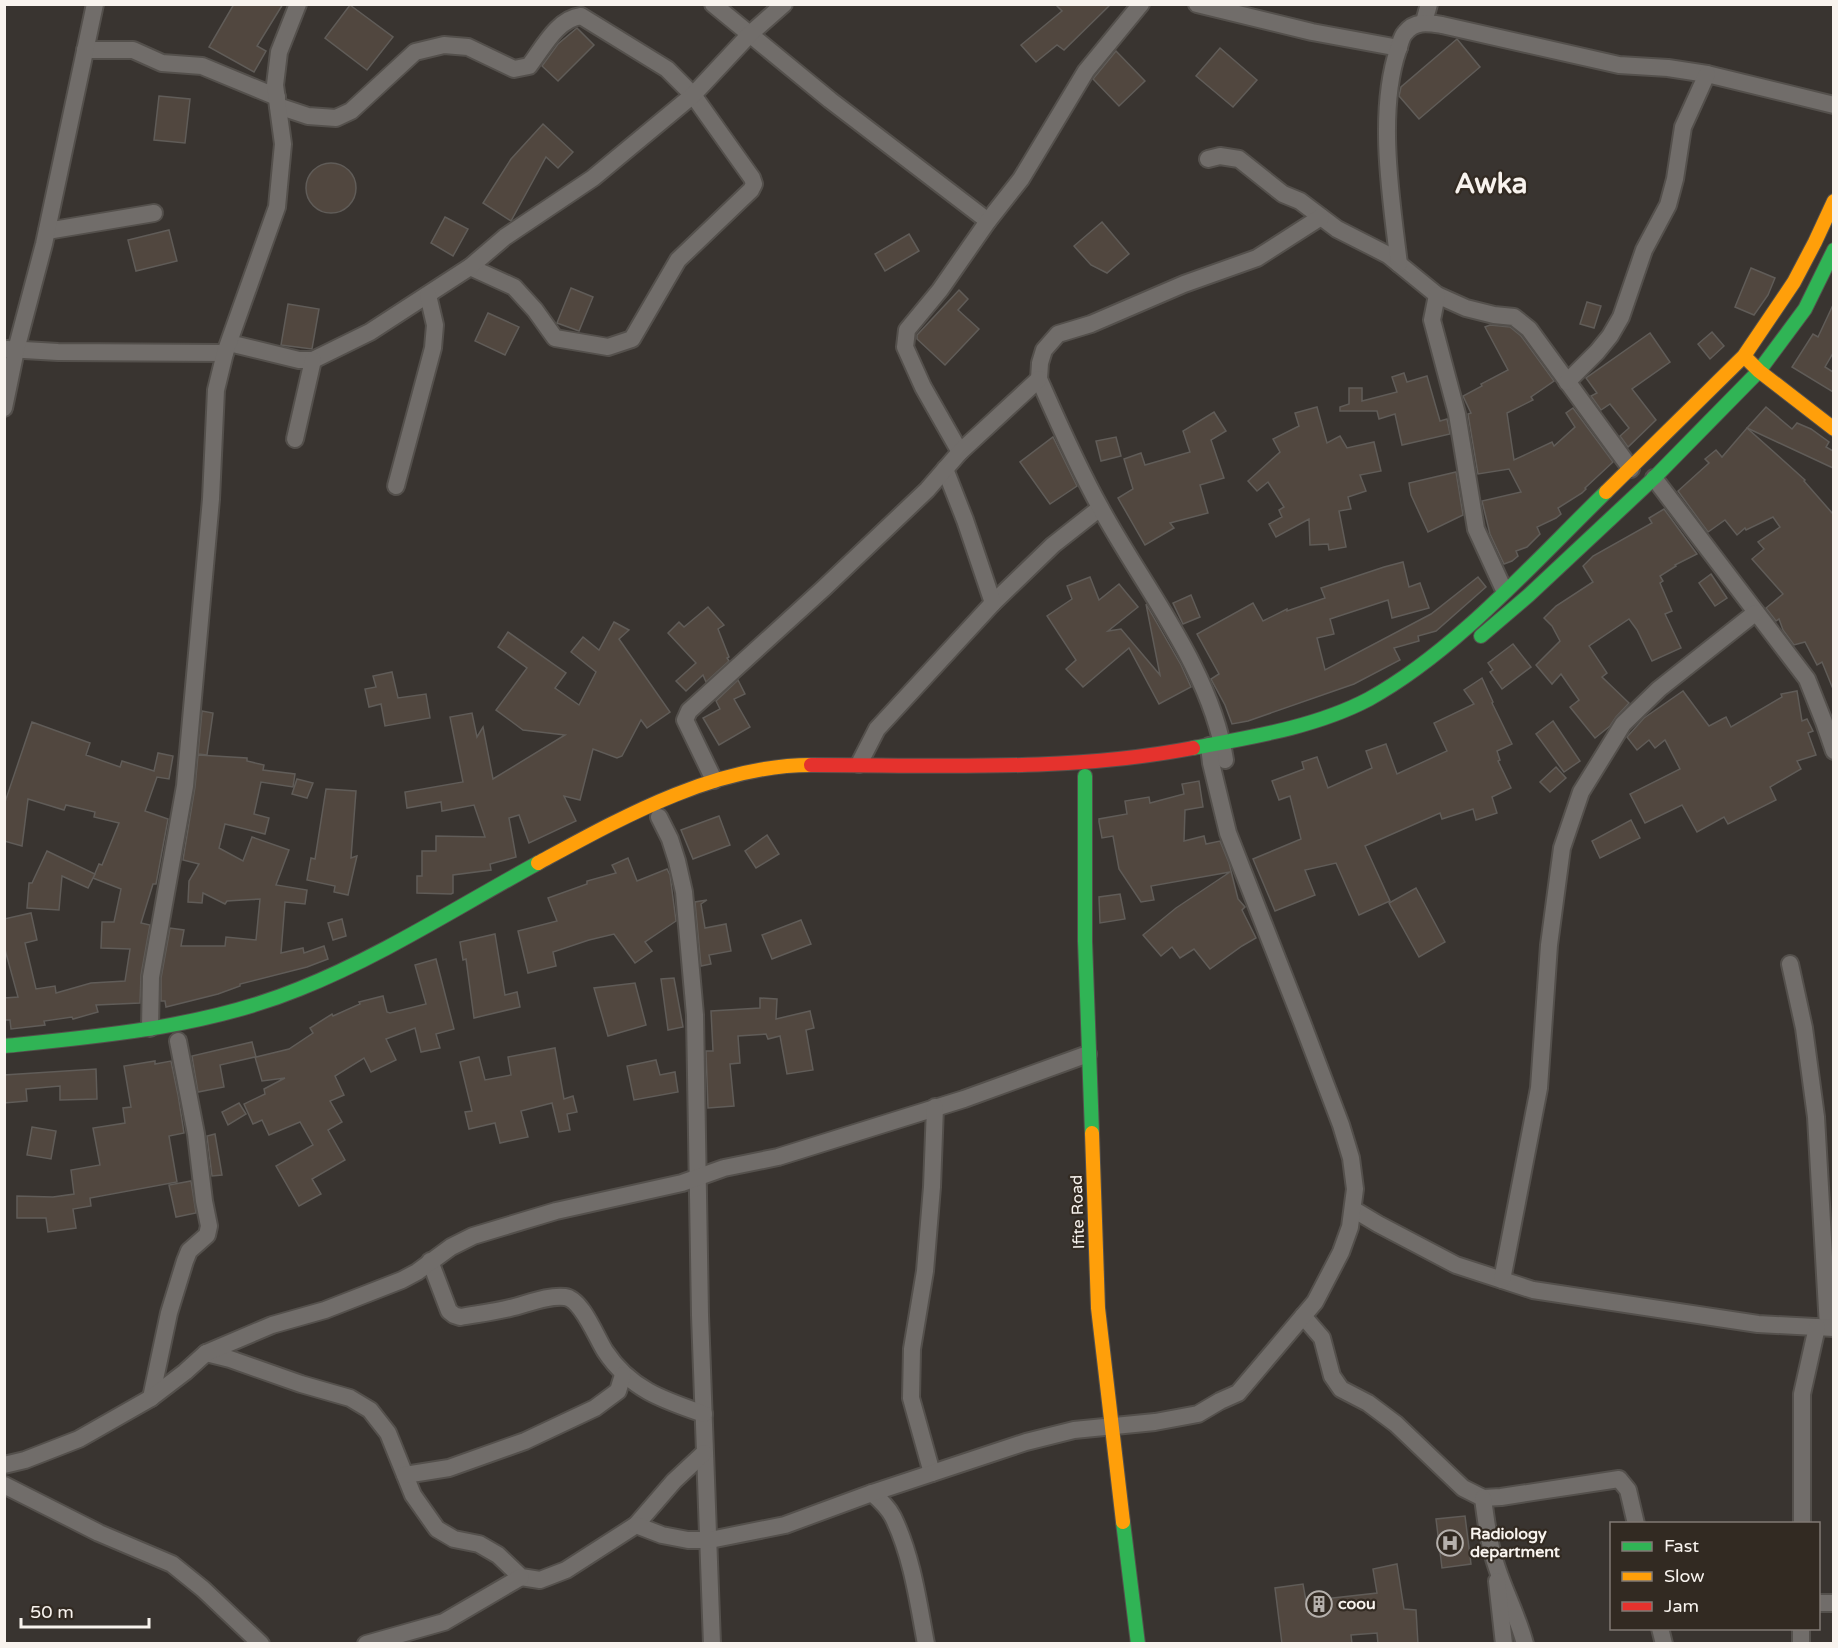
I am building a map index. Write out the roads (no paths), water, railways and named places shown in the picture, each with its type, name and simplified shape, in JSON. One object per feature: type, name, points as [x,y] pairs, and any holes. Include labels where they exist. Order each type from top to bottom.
[{"type":"main road","points":[[1193,766],[1270,733],[1334,714],[1368,699],[1423,663],[1475,620],[1744,356],[1768,325],[1791,288],[1822,229],[1833,201]]},
{"type":"main road","points":[[1471,645],[1529,595],[1654,478],[1759,371],[1804,309],[1833,250]]},
{"type":"main road","points":[[1744,356],[1759,371],[1833,429]]},
{"type":"main road","points":[[4,1046],[81,1038],[200,1020],[274,999],[337,972],[583,839],[652,805],[714,780],[754,769],[783,765],[965,766],[1220,754]]},
{"type":"main road","name":"Ifite Road","points":[[827,779],[1079,776],[1098,1308],[1138,1644]]},
{"type":"main road","points":[[351,981],[511,894]]},
{"type":"street","points":[[4,408],[10,350],[47,231],[95,4]]},
{"type":"street","points":[[150,1028],[151,977],[185,786],[211,499],[216,390],[227,348],[277,207],[283,144],[275,85],[279,52],[298,4]]},
{"type":"street","points":[[713,4],[830,100],[988,221]]},
{"type":"street","points":[[10,350],[58,352],[227,348],[299,360],[313,360],[370,332],[470,267],[505,237],[593,178],[693,95],[750,34],[784,4]]},
{"type":"street","points":[[960,452],[923,387],[905,347],[907,330],[940,290],[988,221],[1021,179],[1086,71],[1141,4]]},
{"type":"street","points":[[1197,4],[1312,32],[1399,48]]},
{"type":"street","points":[[1399,264],[1391,198],[1388,91],[1393,64],[1404,33],[1414,26],[1427,9],[1494,36],[1556,52],[1619,65],[1668,68],[1707,74],[1833,105]]},
{"type":"street","points":[[85,50],[133,50],[162,63],[202,66],[308,116],[336,118],[351,111],[415,51],[444,45],[468,47],[514,69],[522,68],[529,66],[559,27],[572,17],[582,16],[667,69],[693,95],[727,140],[754,184],[752,190],[678,260],[632,339],[608,347],[555,338],[536,310],[514,287],[470,267]]},
{"type":"street","points":[[1567,382],[1610,336],[1621,317],[1644,250],[1668,205],[1675,179],[1683,127],[1707,74]]},
{"type":"street","points":[[1208,159],[1220,156],[1239,159],[1283,194],[1300,201],[1337,229],[1388,255],[1437,295],[1466,308],[1514,317],[1529,329],[1631,469]]},
{"type":"street","points":[[47,231],[154,213]]},
{"type":"street","points":[[636,1525],[662,1535],[688,1540],[710,1540],[785,1525],[872,1493],[1035,1440],[1074,1430],[1155,1422],[1198,1414],[1238,1393],[1315,1302],[1341,1252],[1350,1227],[1355,1189],[1351,1158],[1341,1125],[1228,833],[1220,754],[1206,690],[1133,560],[1100,508],[1039,379],[1044,350],[1058,334],[1091,324],[1184,284],[1257,258],[1322,217]]},
{"type":"street","points":[[396,486],[433,348],[435,325],[428,294]]},
{"type":"street","points":[[1437,295],[1432,320],[1457,414],[1476,529],[1504,590]]},
{"type":"street","points":[[295,439],[313,360]]},
{"type":"street","points":[[714,780],[684,720],[689,711],[824,588],[927,489],[960,452],[1039,379]]},
{"type":"street","points":[[945,469],[993,603]]},
{"type":"street","points":[[1654,478],[1807,679],[1833,751]]},
{"type":"street","points":[[859,764],[877,729],[993,603],[1053,545],[1100,508]]},
{"type":"street","points":[[1502,1280],[1539,1088],[1549,945],[1562,848],[1581,792],[1623,724],[1659,689],[1755,613]]},
{"type":"street","points":[[658,818],[670,838],[678,861],[684,892],[695,1015],[704,1453],[710,1540],[712,1644]]},
{"type":"street","points":[[1790,964],[1804,1028],[1816,1117],[1826,1327],[1802,1394],[1802,1522]]},
{"type":"street","points":[[151,1398],[169,1313],[184,1261],[189,1251],[207,1235],[209,1226],[196,1134],[177,1041]]},
{"type":"street","points":[[4,1465],[25,1460],[79,1439],[151,1398],[206,1353],[272,1326],[325,1310],[402,1280],[473,1236],[519,1221],[697,1179],[724,1168],[778,1157],[936,1107],[1088,1054]]},
{"type":"street","points":[[932,1473],[911,1398],[912,1349],[927,1250],[936,1107]]},
{"type":"street","points":[[1353,1209],[1456,1265],[1533,1290],[1758,1324],[1826,1327]]},
{"type":"street","points":[[430,1261],[449,1311],[460,1317],[547,1299],[565,1297],[577,1302],[605,1351],[623,1375],[664,1400],[704,1414]]},
{"type":"street","points":[[1303,1316],[1322,1338],[1332,1376],[1341,1389],[1368,1403],[1396,1424],[1463,1488],[1483,1498],[1501,1497],[1619,1479],[1628,1490],[1636,1522]]},
{"type":"street","points":[[206,1353],[350,1398],[370,1410],[388,1433],[413,1495],[437,1529],[454,1539],[479,1544],[498,1555],[521,1577],[540,1580],[566,1570],[636,1525],[674,1481],[704,1453]]},
{"type":"street","points":[[405,1475],[449,1468],[525,1441],[595,1408],[618,1391],[623,1375]]},
{"type":"street","points":[[4,1485],[99,1533],[172,1564],[203,1589],[261,1644]]},
{"type":"street","points":[[872,1493],[885,1505],[893,1517],[913,1573],[926,1644]]},
{"type":"street","points":[[1483,1498],[1486,1526],[1497,1568],[1525,1644]]},
{"type":"street","points":[[1497,1568],[1503,1644]]},
{"type":"street","points":[[366,1644],[444,1622],[521,1577]]},
{"type":"place","name":"Radiology department","points":[[1450,1543]]},
{"type":"place","name":"coou","points":[[1319,1604]]},
{"type":"district","name":"Awka","points":[[1491,184]]}]
